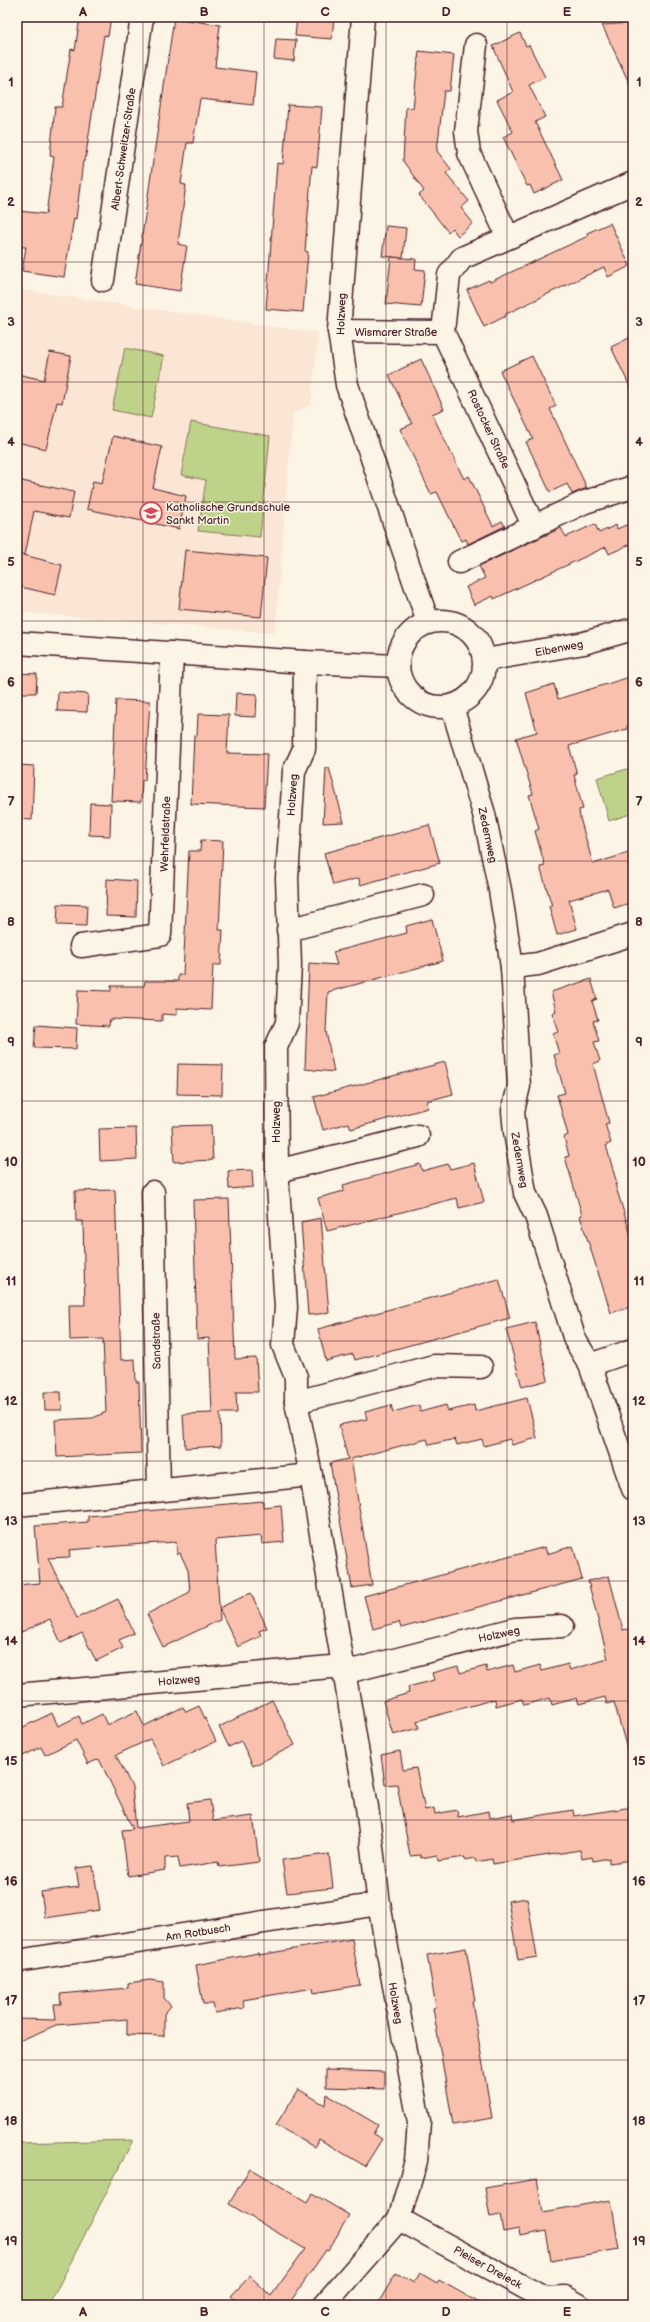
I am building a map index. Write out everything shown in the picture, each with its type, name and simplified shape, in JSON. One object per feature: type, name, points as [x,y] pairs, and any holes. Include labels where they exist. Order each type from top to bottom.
[{"type":"street","name":"Albert-Schweitzer-Straße","points":[[103,280],[142,17]]},
{"type":"street","name":"Holzweg","points":[[363,17],[339,331],[347,385],[428,622]]},
{"type":"street","points":[[476,45],[466,131],[469,152],[508,237]]},
{"type":"street","name":"Wismarer Straße","points":[[339,331],[443,332],[449,275],[454,266],[462,258],[633,183]]},
{"type":"street","name":"Rostocker Straße","points":[[443,332],[534,527]]},
{"type":"street","points":[[459,562],[585,502],[633,487]]},
{"type":"street","points":[[428,622],[454,622],[465,628],[475,637],[485,660],[482,679],[477,689],[469,697],[452,706],[433,707],[419,702],[408,693],[400,680],[398,666],[400,649],[406,637],[416,628],[428,622]]},
{"type":"street","name":"Eibenweg","points":[[485,660],[584,643],[633,629]]},
{"type":"street","points":[[17,643],[305,662],[398,666]]},
{"type":"street","name":"Wehrfeldstraße","points":[[81,946],[160,935],[172,653]]},
{"type":"street","name":"Holzweg","points":[[305,662],[304,749],[294,771],[287,878],[290,965],[287,1023],[276,1047],[276,1171],[286,1307],[283,1345],[296,1377],[296,1402],[311,1475],[367,1807],[378,1904],[418,2122],[416,2161],[399,2219],[324,2305]]},
{"type":"street","name":"Zedernweg","points":[[452,706],[484,814],[500,890],[512,967],[520,1086],[513,1111],[514,1132],[525,1193],[536,1216],[575,1340],[590,1365],[633,1489]]},
{"type":"street","points":[[288,930],[424,895]]},
{"type":"street","points":[[512,967],[538,964],[633,934]]},
{"type":"street","points":[[276,1171],[418,1136]]},
{"type":"street","name":"Sandstraße","points":[[153,1192],[159,1490]]},
{"type":"street","points":[[590,1365],[633,1350]]},
{"type":"street","points":[[296,1402],[434,1366],[481,1367]]},
{"type":"street","points":[[17,1506],[311,1475]]},
{"type":"street","name":"Holzweg","points":[[17,1695],[343,1669],[515,1629],[562,1626]]},
{"type":"street","name":"Am Rotbusch","points":[[17,1961],[378,1904]]},
{"type":"street","name":"Pleiser Dreieck","points":[[399,2219],[544,2298],[565,2298],[579,2305]]},
{"type":"shaded area","name":"Katholische Grundschule Sankt Martin","points":[[17,289],[318,333],[311,405],[293,413],[275,633],[17,612]]},
{"type":"green space","points":[[125,348],[164,356],[151,418],[112,410]]},
{"type":"green space","points":[[191,422],[270,436],[260,537],[198,531],[206,480],[181,475]]},
{"type":"green space","points":[[633,767],[633,813],[609,821],[597,778]]},
{"type":"green space","points":[[133,2140],[49,2305],[17,2305],[17,2143]]},
{"type":"building","points":[[80,17],[111,17],[108,36],[104,35],[85,161],[83,161],[76,219],[74,218],[64,277],[22,271],[26,247],[20,247],[22,235],[17,234],[19,211],[46,214],[54,157],[50,156],[55,107],[62,107],[71,49],[75,50]]},
{"type":"building","points":[[297,17],[334,17],[332,39],[295,36]]},
{"type":"building","points":[[174,18],[220,25],[215,67],[256,72],[253,105],[200,99],[193,143],[187,143],[181,184],[186,185],[178,244],[187,246],[180,291],[135,284]]},
{"type":"building","points":[[633,23],[633,91],[602,25]]},
{"type":"building","points":[[520,33],[526,46],[529,45],[545,77],[529,85],[545,117],[535,122],[563,180],[534,194],[530,185],[527,186],[503,137],[513,132],[497,100],[513,92],[493,46]]},
{"type":"building","points":[[276,39],[296,40],[294,61],[274,59]]},
{"type":"building","points":[[419,51],[454,55],[450,91],[444,91],[437,151],[451,169],[446,173],[469,201],[461,208],[473,223],[458,236],[452,228],[448,232],[419,195],[424,191],[403,161],[406,107],[413,108]]},
{"type":"building","points":[[288,105],[322,107],[317,167],[312,166],[305,251],[308,252],[303,312],[266,309],[277,163],[283,164]]},
{"type":"building","points":[[610,223],[630,266],[608,277],[604,267],[506,314],[506,316],[484,327],[467,290],[489,280],[490,282],[588,236],[587,233]]},
{"type":"building","points":[[386,226],[406,228],[403,258],[382,256]]},
{"type":"building","points":[[391,257],[416,259],[415,269],[425,270],[421,307],[386,304]]},
{"type":"building","points":[[633,336],[633,393],[611,347]]},
{"type":"building","points":[[50,352],[71,356],[62,403],[57,402],[46,449],[17,442],[17,374],[44,380]]},
{"type":"building","points":[[532,356],[556,406],[550,409],[587,488],[572,494],[567,484],[550,492],[526,442],[533,439],[500,371]]},
{"type":"building","points":[[421,359],[444,409],[432,414],[464,479],[469,476],[493,526],[502,521],[505,526],[468,544],[466,539],[461,541],[437,492],[431,494],[400,429],[412,424],[389,375]]},
{"type":"building","points":[[113,436],[162,447],[153,488],[186,496],[179,529],[87,509],[93,481],[102,483]]},
{"type":"building","points":[[17,480],[74,492],[69,518],[34,511],[25,555],[20,554],[62,565],[55,595],[17,586]]},
{"type":"building","points":[[633,522],[633,543],[609,554],[606,547],[494,599],[493,596],[474,605],[466,587],[485,578],[479,566],[561,528],[566,537],[595,524],[599,533],[616,525],[617,529]]},
{"type":"building","points":[[185,550],[267,558],[261,617],[179,609]]},
{"type":"building","points":[[17,673],[37,674],[36,693],[17,693]]},
{"type":"building","points":[[633,676],[633,724],[627,726],[627,729],[569,746],[577,774],[574,775],[583,809],[579,810],[580,818],[593,864],[628,853],[629,856],[633,855],[633,902],[614,908],[608,889],[569,900],[577,929],[557,935],[549,906],[552,906],[540,867],[545,866],[535,831],[539,829],[529,795],[533,794],[516,738],[537,732],[526,693],[554,684],[558,699]]},
{"type":"building","points":[[58,692],[88,694],[87,712],[57,711]]},
{"type":"building","points":[[236,693],[257,694],[256,717],[235,716]]},
{"type":"building","points":[[116,700],[150,701],[145,780],[142,780],[141,802],[111,801]]},
{"type":"building","points":[[198,714],[229,715],[227,753],[267,754],[264,807],[191,804],[194,736],[197,736]]},
{"type":"building","points":[[17,765],[34,766],[32,820],[17,819]]},
{"type":"building","points":[[326,768],[329,768],[344,822],[323,823]]},
{"type":"building","points":[[90,803],[111,804],[110,836],[89,835]]},
{"type":"building","points":[[429,825],[440,863],[360,885],[359,878],[333,885],[324,853]]},
{"type":"building","points":[[201,840],[223,841],[219,930],[223,930],[221,965],[213,965],[211,1010],[177,1008],[177,1015],[162,1014],[162,1021],[110,1019],[109,1026],[76,1024],[78,990],[111,991],[111,986],[144,986],[145,981],[178,981],[178,975],[183,975],[189,851],[200,851]]},
{"type":"building","points":[[107,879],[137,881],[136,917],[106,916]]},
{"type":"building","points":[[58,904],[87,905],[86,926],[57,925]]},
{"type":"building","points":[[432,919],[443,961],[328,992],[326,1031],[334,1072],[305,1069],[309,963],[337,965],[333,952],[407,933],[406,926]]},
{"type":"building","points":[[591,979],[597,999],[592,1001],[598,1020],[593,1021],[599,1041],[594,1042],[600,1061],[593,1064],[609,1123],[605,1124],[611,1143],[606,1145],[617,1184],[615,1184],[633,1242],[633,1306],[611,1313],[580,1216],[582,1215],[565,1157],[569,1156],[564,1137],[568,1135],[557,1095],[565,1093],[554,1055],[559,1053],[553,1034],[558,1032],[552,1013],[556,1011],[551,992]]},
{"type":"building","points":[[36,1025],[77,1028],[76,1049],[34,1048]]},
{"type":"building","points":[[445,1062],[453,1094],[427,1101],[428,1108],[351,1129],[349,1123],[323,1130],[314,1097]]},
{"type":"building","points":[[178,1064],[223,1065],[222,1095],[177,1094]]},
{"type":"building","points":[[211,1125],[213,1160],[174,1162],[172,1126]]},
{"type":"building","points":[[136,1128],[137,1159],[100,1161],[99,1129]]},
{"type":"building","points":[[474,1163],[484,1202],[459,1208],[457,1198],[327,1231],[318,1198],[344,1191],[343,1185],[420,1164],[422,1171],[448,1164],[450,1169]]},
{"type":"building","points":[[252,1170],[253,1187],[229,1189],[228,1171]]},
{"type":"building","points":[[115,1190],[121,1360],[135,1359],[136,1382],[139,1382],[141,1453],[57,1457],[55,1420],[93,1418],[106,1412],[103,1339],[70,1340],[69,1305],[85,1305],[83,1221],[76,1221],[75,1191]]},
{"type":"building","points":[[229,1199],[235,1359],[256,1358],[258,1392],[236,1392],[237,1413],[220,1413],[221,1446],[185,1448],[183,1414],[212,1413],[209,1338],[197,1339],[193,1200]]},
{"type":"building","points":[[321,1218],[329,1313],[308,1315],[301,1222]]},
{"type":"building","points":[[499,1279],[510,1318],[355,1360],[353,1354],[326,1361],[318,1329]]},
{"type":"building","points":[[535,1322],[548,1380],[522,1387],[506,1329]]},
{"type":"building","points":[[44,1392],[61,1392],[62,1410],[45,1410]]},
{"type":"building","points":[[527,1398],[537,1438],[512,1445],[510,1439],[484,1446],[482,1439],[457,1445],[455,1439],[429,1445],[427,1439],[351,1459],[372,1585],[352,1588],[330,1463],[348,1459],[339,1425],[367,1419],[365,1412],[391,1405],[393,1412],[419,1405],[420,1412],[446,1405],[448,1411],[474,1405],[475,1411]]},
{"type":"building","points":[[263,1501],[263,1507],[281,1505],[284,1542],[262,1544],[261,1536],[215,1540],[220,1620],[163,1647],[147,1614],[190,1592],[188,1570],[180,1553],[177,1554],[176,1542],[143,1544],[69,1550],[70,1557],[48,1558],[77,1618],[118,1599],[134,1633],[119,1640],[123,1648],[96,1661],[82,1633],[61,1643],[50,1619],[17,1634],[17,1585],[40,1583],[35,1526],[88,1522],[88,1516]]},
{"type":"building","points":[[573,1546],[582,1579],[401,1628],[399,1622],[373,1629],[364,1596],[545,1547],[547,1554]]},
{"type":"building","points":[[609,1576],[623,1630],[633,1628],[633,1752],[628,1753],[614,1702],[607,1704],[605,1697],[579,1704],[577,1698],[552,1705],[550,1698],[524,1705],[522,1699],[496,1706],[495,1699],[417,1721],[419,1728],[393,1735],[383,1701],[409,1693],[408,1687],[434,1680],[432,1673],[458,1666],[460,1673],[486,1666],[487,1672],[513,1665],[515,1672],[540,1665],[542,1671],[568,1664],[570,1670],[608,1659],[588,1581]]},
{"type":"building","points":[[251,1593],[267,1628],[259,1631],[261,1636],[238,1647],[219,1608]]},
{"type":"building","points":[[272,1700],[295,1745],[253,1766],[241,1741],[229,1747],[219,1727]]},
{"type":"building","points":[[199,1706],[216,1741],[164,1766],[150,1739],[116,1755],[132,1787],[136,1828],[189,1821],[187,1803],[210,1800],[213,1821],[253,1816],[259,1862],[219,1867],[218,1862],[180,1868],[178,1857],[165,1858],[165,1870],[128,1876],[122,1830],[133,1829],[99,1759],[88,1764],[76,1740],[45,1755],[41,1747],[17,1759],[17,1730],[52,1713],[58,1726],[79,1716],[82,1724],[102,1714],[107,1725],[137,1711],[144,1726],[183,1707],[186,1712]]},
{"type":"building","points":[[400,1751],[403,1770],[416,1768],[425,1810],[434,1808],[435,1814],[457,1810],[458,1817],[489,1811],[490,1818],[512,1814],[513,1820],[573,1810],[574,1816],[633,1807],[633,1860],[609,1863],[609,1858],[593,1861],[592,1857],[582,1859],[580,1850],[493,1864],[492,1859],[476,1862],[476,1858],[465,1860],[465,1857],[438,1861],[437,1855],[421,1858],[420,1855],[410,1856],[397,1784],[385,1785],[381,1755]]},
{"type":"building","points":[[329,1854],[333,1888],[287,1893],[282,1860]]},
{"type":"building","points":[[93,1866],[100,1910],[45,1918],[41,1892],[79,1887],[76,1868]]},
{"type":"building","points":[[527,1898],[537,1957],[518,1960],[508,1901]]},
{"type":"building","points":[[352,1939],[360,1985],[314,1993],[313,1988],[243,2000],[244,2008],[215,2013],[213,2004],[203,2004],[196,1965],[258,1953],[259,1955]]},
{"type":"building","points":[[466,1948],[475,2001],[472,2001],[492,2118],[453,2125],[433,2008],[436,2007],[427,1955]]},
{"type":"building","points":[[150,1980],[164,1982],[164,1998],[171,2006],[164,2014],[164,2036],[127,2035],[127,2019],[56,2025],[17,2042],[17,2019],[56,2020],[54,2004],[61,2004],[60,1994],[128,1988],[128,1983]]},
{"type":"building","points":[[326,2070],[384,2072],[384,2089],[326,2087]]},
{"type":"building","points":[[298,2089],[325,2105],[326,2094],[378,2125],[373,2134],[382,2139],[365,2166],[319,2139],[314,2147],[276,2125]]},
{"type":"building","points":[[250,2168],[307,2202],[312,2193],[349,2215],[328,2251],[326,2250],[288,2305],[241,2305],[231,2296],[250,2276],[271,2296],[305,2249],[229,2204]]},
{"type":"building","points":[[537,2179],[543,2212],[611,2200],[619,2249],[551,2261],[546,2231],[520,2236],[519,2229],[503,2232],[500,2215],[490,2217],[485,2188]]},
{"type":"building","points":[[396,2273],[414,2283],[420,2273],[437,2283],[439,2280],[483,2305],[377,2305]]},
{"type":"place","name":"Katholische Grundschule Sankt Martin","points":[[151,513]]}]
